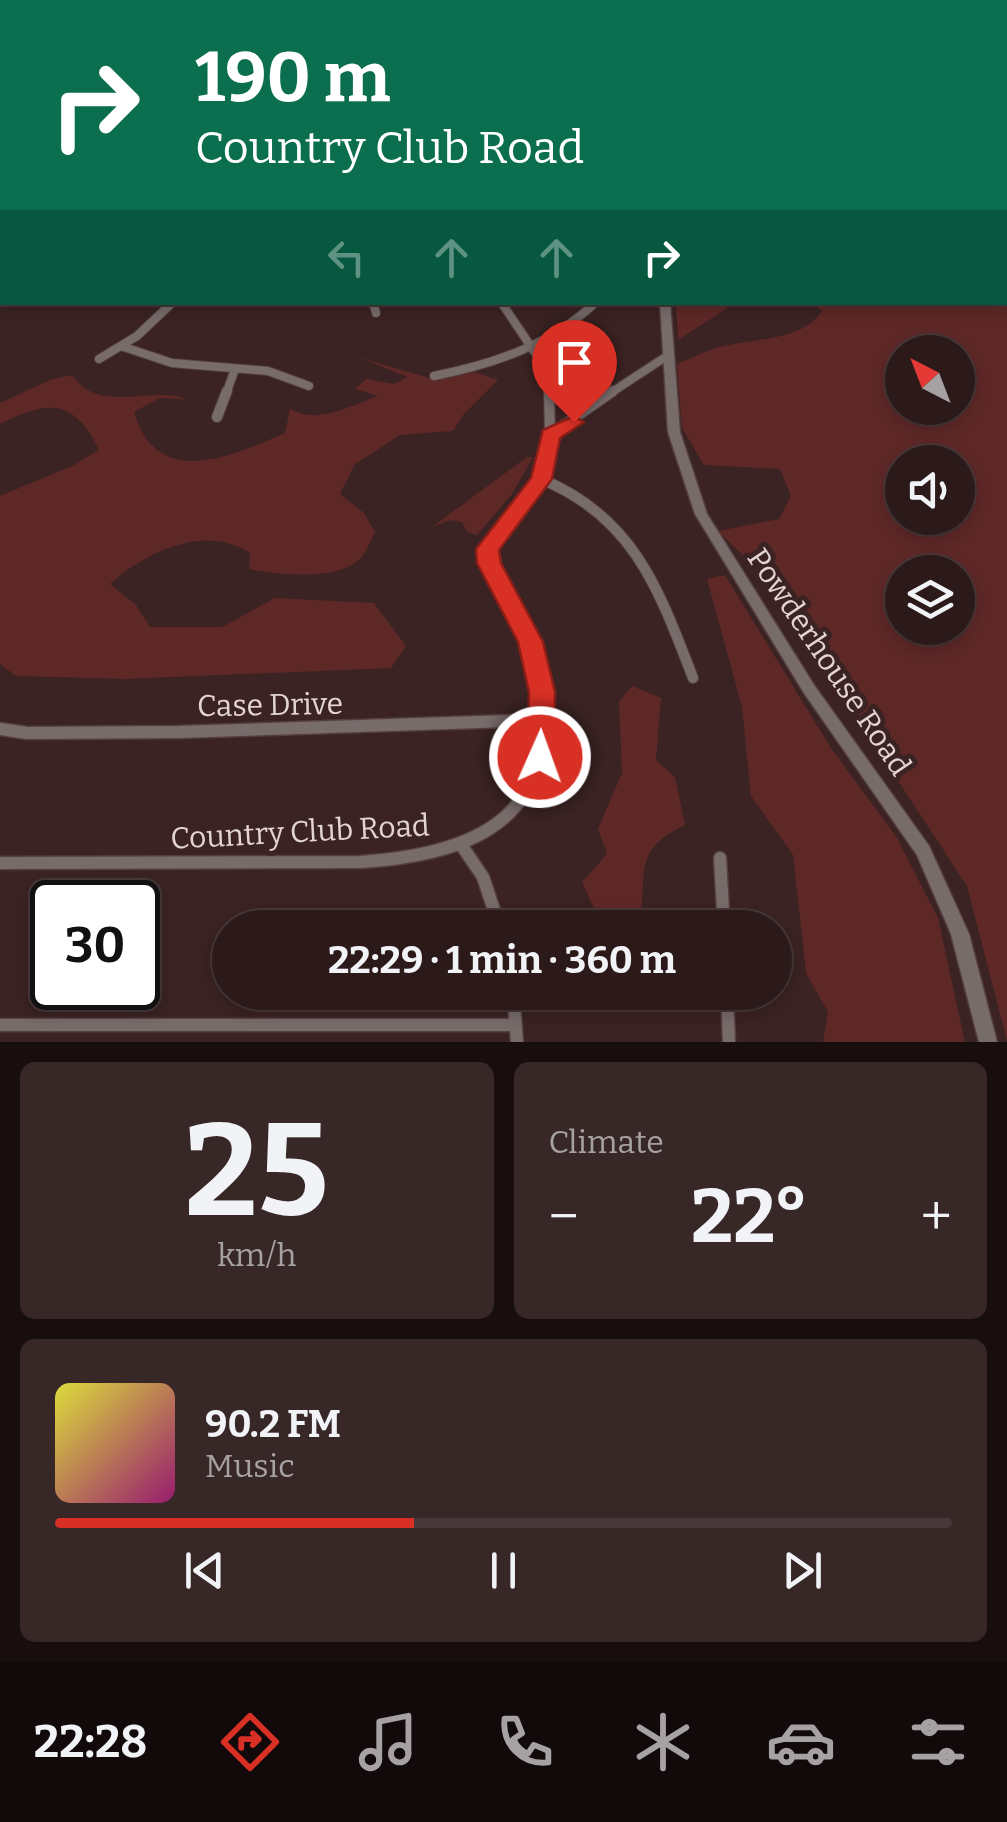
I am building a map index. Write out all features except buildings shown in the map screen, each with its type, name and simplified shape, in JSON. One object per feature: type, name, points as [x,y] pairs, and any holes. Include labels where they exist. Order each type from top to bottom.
[{"type":"street","points":[[99,359],[121,346],[169,305]]},
{"type":"street","points":[[374,305],[376,314]]},
{"type":"street","name":"Country Club Road","points":[[0,863],[298,863],[390,858],[462,846],[486,834],[523,799],[536,777],[542,692],[530,642],[487,556],[495,536],[541,479],[550,435],[548,372],[503,305]]},
{"type":"street","points":[[434,376],[473,368],[532,344],[572,322],[592,305]]},
{"type":"street","name":"Powderhouse Road","points":[[665,305],[674,432],[701,514],[808,689],[923,850],[960,934],[988,1042]]},
{"type":"street","points":[[121,346],[172,363],[268,370],[309,386]]},
{"type":"street","points":[[550,435],[574,422],[636,372],[667,356]]},
{"type":"street","points":[[217,417],[235,369]]},
{"type":"street","points":[[541,479],[565,486],[590,500],[628,540],[658,590],[693,678]]},
{"type":"street","name":"Case Drive","points":[[0,728],[27,733],[179,732],[542,720]]},
{"type":"street","points":[[462,846],[483,876],[494,910]]},
{"type":"street","points":[[720,858],[723,910]]},
{"type":"street","points":[[727,1010],[729,1042]]},
{"type":"street","points":[[0,1025],[516,1034]]},
{"type":"street","points":[[61,1042],[66,1026]]},
{"type":"shaded area","points":[[676,305],[732,305],[678,340]]},
{"type":"shaded area","points":[[815,305],[1007,305],[1007,1041],[967,886],[763,575],[718,531],[779,519],[791,496],[780,469],[704,465],[682,428],[677,364],[716,348],[792,333],[814,321],[822,311]]},
{"type":"shaded area","points":[[357,357],[436,380],[475,372],[498,380],[463,415],[453,431],[400,435],[355,464],[340,494],[364,513],[375,532],[359,560],[321,574],[275,573],[249,569],[250,553],[233,544],[196,541],[140,561],[110,584],[136,605],[150,627],[222,627],[275,598],[374,603],[406,646],[391,668],[126,679],[16,676],[0,664],[0,496],[72,466],[99,450],[90,433],[69,413],[46,408],[0,424],[0,403],[52,379],[72,375],[96,394],[186,399],[160,398],[134,412],[145,437],[160,452],[198,461],[242,451],[285,433],[290,409],[311,415],[334,412],[378,396],[355,389],[366,379],[394,384],[408,377]]},
{"type":"shaded area","points":[[603,372],[605,378],[565,410],[556,405],[562,380]]},
{"type":"shaded area","points":[[527,457],[533,457],[512,494],[477,535],[467,532],[462,522],[450,520],[432,527]]},
{"type":"shaded area","points":[[725,575],[831,748],[897,838],[938,918],[965,1042],[823,1042],[828,1012],[806,973],[793,855],[751,796],[742,707],[707,579]]},
{"type":"shaded area","points":[[632,686],[661,698],[656,760],[675,777],[685,825],[651,851],[644,871],[641,910],[595,910],[582,882],[607,854],[598,829],[622,773],[619,702]]},
{"type":"route","points":[[540,757],[542,692],[530,642],[487,556],[490,543],[541,479],[547,465],[550,435],[574,422]]}]
